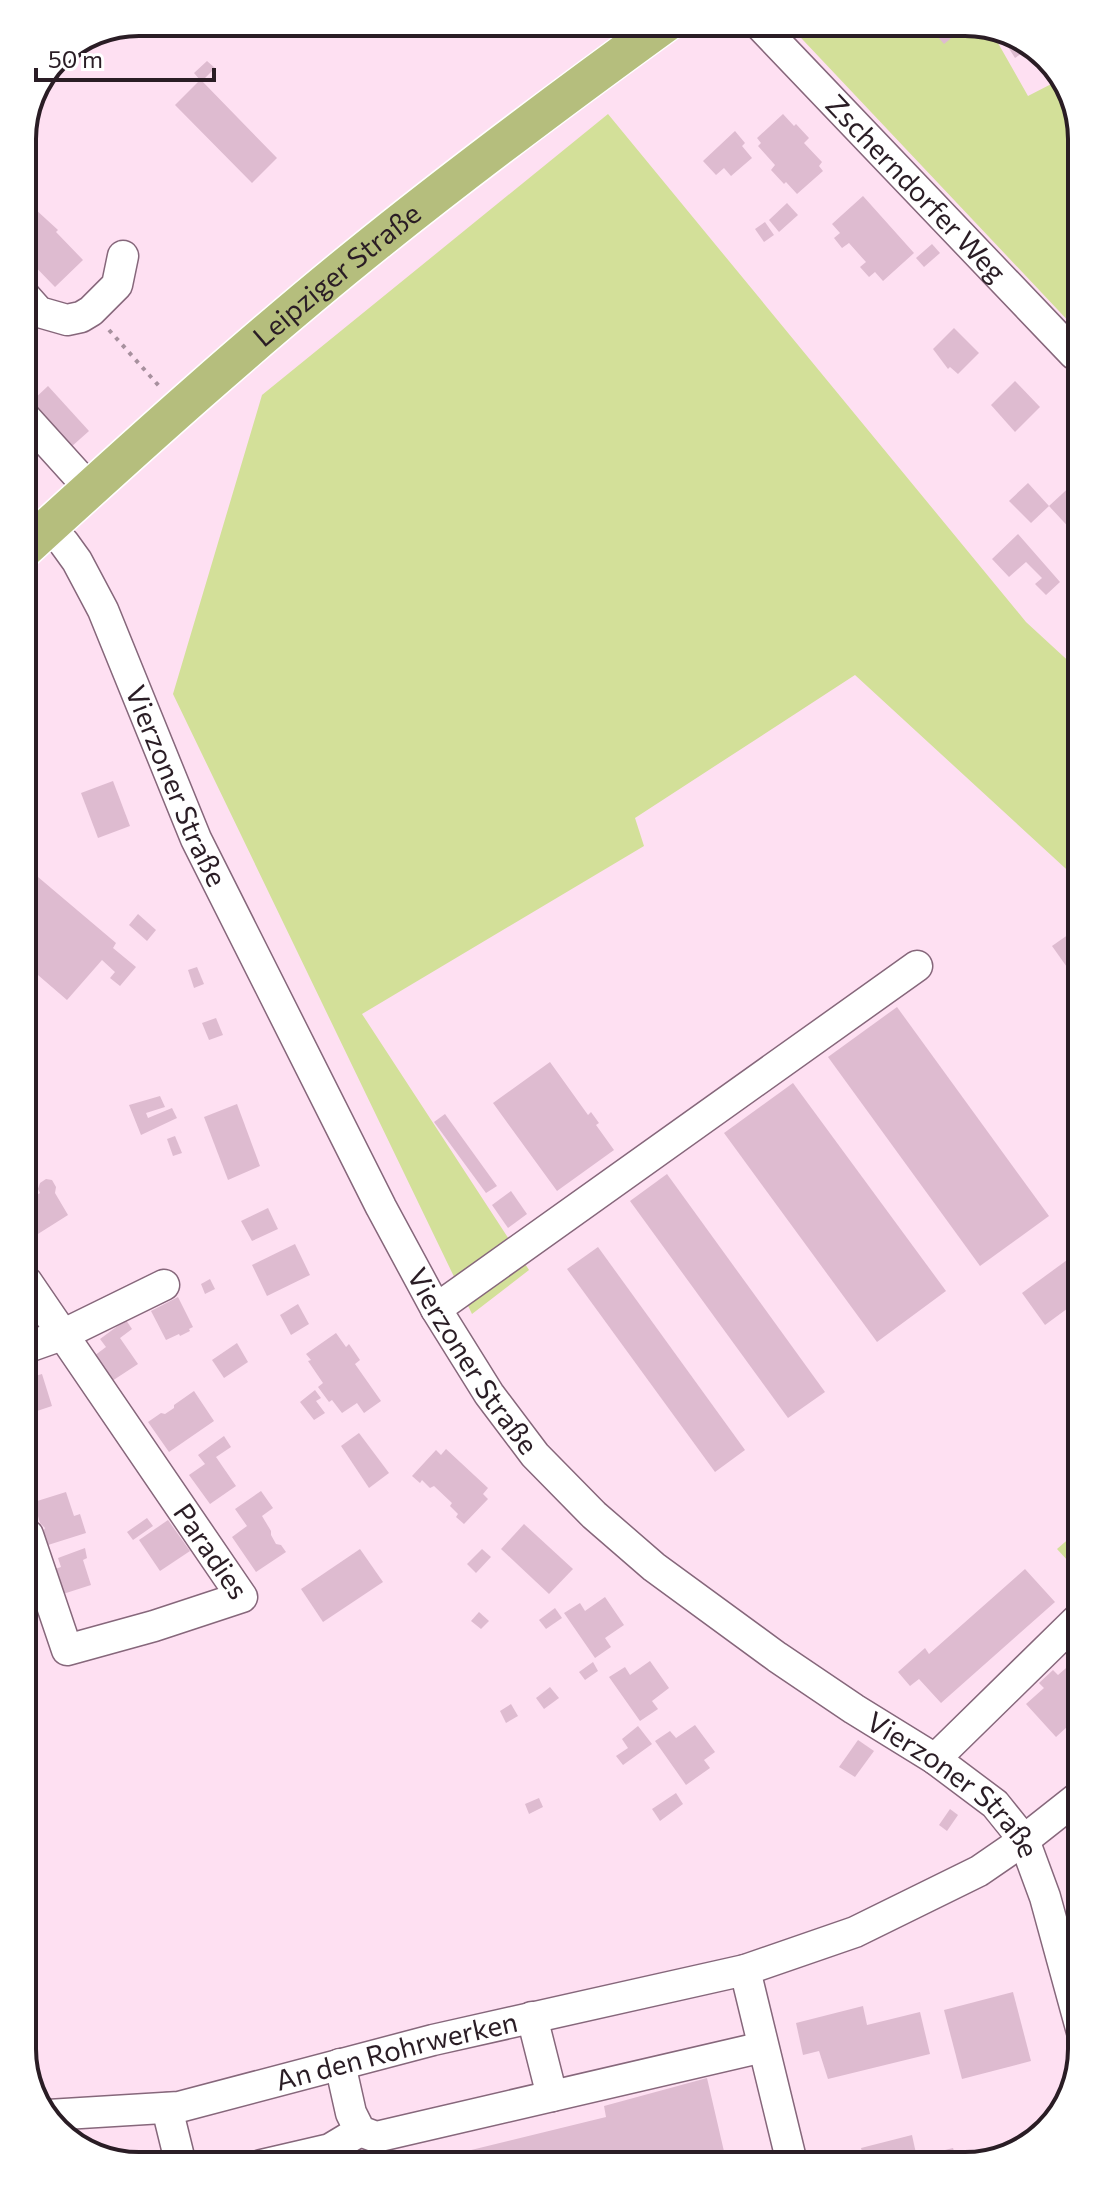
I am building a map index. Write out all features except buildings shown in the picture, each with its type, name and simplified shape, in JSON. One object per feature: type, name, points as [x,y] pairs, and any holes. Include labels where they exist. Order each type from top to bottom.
[{"type":"main road","name":"Leipziger Straße","points":[[36,538],[179,408],[375,243],[648,36]]},
{"type":"street","name":"Zscherndorfer Weg","points":[[770,36],[1068,348]]},
{"type":"street","points":[[36,309],[67,320],[91,311],[117,285],[123,256]]},
{"type":"street","points":[[36,429],[90,489]]},
{"type":"street","name":"Vierzoner Straße","points":[[36,538],[64,543],[103,610],[196,839],[381,1207],[436,1309],[489,1394],[535,1455],[594,1515],[654,1567],[777,1657],[935,1759],[995,1804],[1024,1840],[1045,1897],[1068,1981]]},
{"type":"street","points":[[436,1309],[917,966]]},
{"type":"street","points":[[36,1344],[62,1335],[164,1285]]},
{"type":"street","name":"Paradies","points":[[36,1296],[242,1597],[67,1650],[36,1559]]},
{"type":"street","points":[[935,1759],[1068,1629]]},
{"type":"street","name":"An den Rohrwerken","points":[[59,2114],[179,2107],[433,2040],[745,1970],[855,1932],[979,1871],[1068,1805]]},
{"type":"street","points":[[745,1970],[789,2152]]},
{"type":"street","points":[[532,2017],[552,2096]]},
{"type":"street","points":[[340,2064],[351,2113],[360,2131],[376,2137],[763,2047]]},
{"type":"street","points":[[167,2108],[178,2152]]},
{"type":"street","points":[[323,2152],[360,2131]]},
{"type":"path","points":[[91,311],[179,408]]},
{"type":"green space","points":[[799,36],[972,36],[997,42],[1028,96],[1052,84],[1066,119],[1068,139],[1068,321]]},
{"type":"green space","points":[[608,114],[1026,622],[1068,661],[1068,871],[855,675],[635,818],[644,846],[362,1014],[529,1270],[472,1314],[173,694],[262,395]]},
{"type":"green space","points":[[1068,1539],[1068,1561],[1057,1549]]}]
